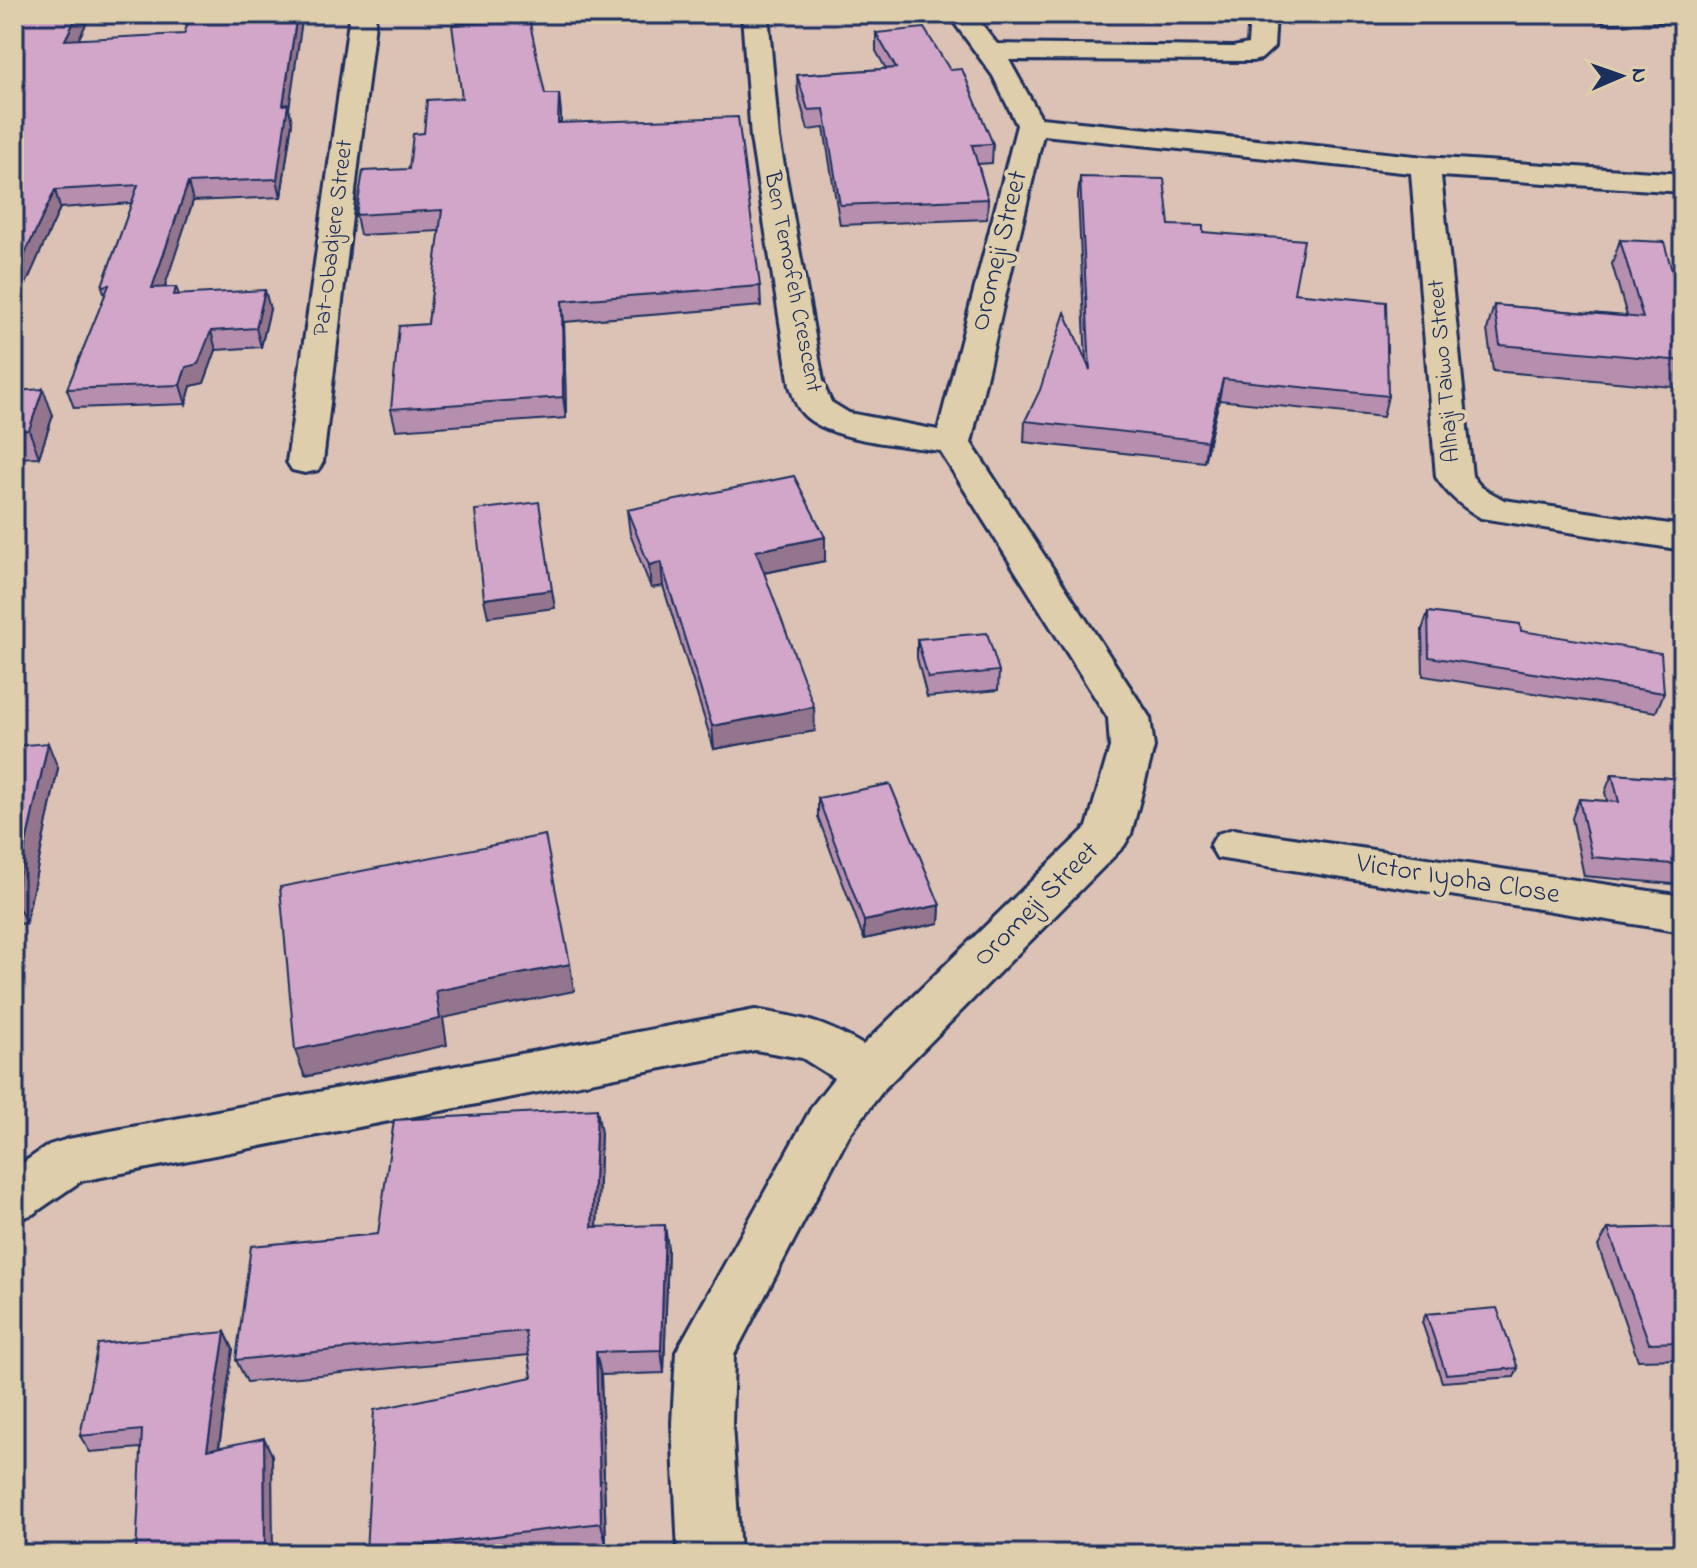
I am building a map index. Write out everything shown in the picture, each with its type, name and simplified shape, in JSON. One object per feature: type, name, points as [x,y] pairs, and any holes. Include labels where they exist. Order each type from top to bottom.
[{"type":"street","name":"Pat-Obadjere Street","points":[[305,462],[363,14]]},
{"type":"street","name":"Ben Temofeh Crescent","points":[[755,14],[765,138],[807,386],[816,408],[838,422],[953,443]]},
{"type":"street","points":[[961,14],[990,52],[1031,125],[1425,166],[1683,183]]},
{"type":"street","points":[[990,52],[1252,53],[1261,47],[1263,14]]},
{"type":"street","points":[[1607,14],[1681,14]]},
{"type":"street","name":"Oromeji Street","points":[[709,1554],[702,1423],[705,1352],[831,1120],[867,1073],[1108,834],[1132,747],[1129,718],[953,443],[1031,125]]},
{"type":"street","name":"Alhaji Taiwo Street","points":[[1425,166],[1454,477],[1468,495],[1494,510],[1683,538]]},
{"type":"street","name":"Victor Iyoha Close","points":[[1233,846],[1683,914]]},
{"type":"street","points":[[14,1198],[68,1161],[755,1030],[813,1040],[867,1073]]},
{"type":"building","points":[[24,14],[78,14],[65,40],[184,34],[191,14],[297,14],[283,105],[288,104],[277,179],[188,183],[152,288],[176,287],[174,295],[265,290],[256,328],[211,331],[198,364],[186,367],[180,385],[67,389],[109,285],[102,286],[138,185],[55,190],[14,277],[14,38]]},
{"type":"building","points":[[529,19],[545,94],[559,94],[558,123],[738,117],[760,286],[562,301],[563,397],[391,409],[399,326],[428,324],[442,210],[356,215],[363,171],[409,169],[413,134],[424,133],[427,100],[462,98],[452,25]]},
{"type":"building","points":[[924,28],[950,70],[962,69],[993,144],[972,145],[988,199],[840,205],[824,109],[808,110],[797,75],[896,68],[876,33]]},
{"type":"building","points":[[1080,177],[1164,179],[1169,225],[1203,226],[1203,232],[1304,240],[1294,293],[1386,302],[1388,396],[1223,379],[1207,441],[1025,421],[1040,390],[1065,312],[1090,370]]},
{"type":"building","points":[[1620,240],[1664,242],[1683,311],[1683,361],[1500,345],[1494,305],[1643,318]]},
{"type":"building","points":[[43,389],[29,430],[14,431],[14,391]]},
{"type":"building","points":[[794,476],[825,537],[756,551],[814,707],[712,726],[661,562],[649,565],[627,510]]},
{"type":"building","points":[[539,502],[552,590],[484,599],[475,510]]},
{"type":"building","points":[[1428,612],[1520,624],[1521,631],[1661,653],[1664,693],[1429,657]]},
{"type":"building","points":[[987,633],[999,671],[928,678],[917,639]]},
{"type":"building","points":[[48,743],[14,898],[14,746]]},
{"type":"building","points":[[1612,774],[1683,779],[1683,865],[1592,857],[1579,799],[1619,802]]},
{"type":"building","points":[[890,784],[940,905],[864,921],[818,798]]},
{"type":"building","points":[[545,835],[570,964],[436,991],[440,1019],[295,1050],[280,887]]},
{"type":"building","points":[[597,1109],[592,1227],[665,1225],[661,1350],[596,1352],[601,1523],[366,1552],[374,1410],[532,1377],[525,1331],[236,1360],[251,1246],[378,1234],[394,1120]]},
{"type":"building","points":[[1683,1227],[1683,1342],[1649,1343],[1608,1229]]},
{"type":"building","points":[[1497,1308],[1518,1368],[1446,1374],[1426,1314]]},
{"type":"building","points":[[225,1332],[207,1450],[264,1438],[265,1554],[136,1554],[142,1430],[80,1436],[98,1344]]}]
